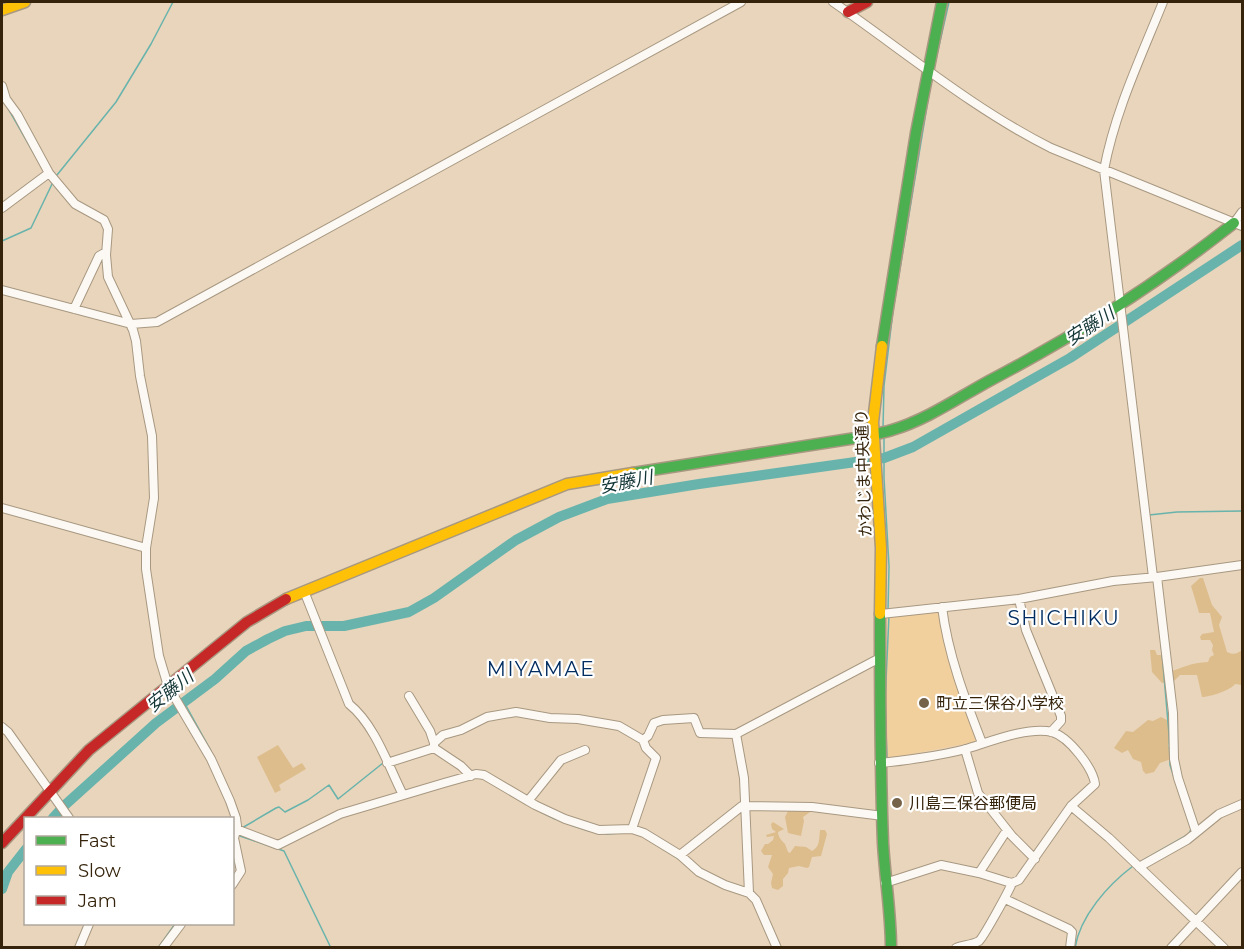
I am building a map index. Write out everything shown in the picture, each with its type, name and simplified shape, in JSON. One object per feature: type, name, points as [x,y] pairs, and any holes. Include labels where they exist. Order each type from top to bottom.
[{"type":"street","points":[[2,10],[22,2]]},
{"type":"street","points":[[2,290],[131,324],[151,323],[162,319],[741,2]]},
{"type":"street","points":[[833,2],[927,70],[1027,136],[1238,224]]},
{"type":"street","points":[[848,12],[867,2]]},
{"type":"street","name":"かわじま中央通り","points":[[891,948],[879,762],[881,548],[873,435],[875,401],[888,310],[927,70],[942,2]]},
{"type":"street","points":[[1163,2],[1117,115],[1109,141],[1104,170],[1173,713],[1174,759],[1196,832]]},
{"type":"street","points":[[2,86],[49,172],[75,204],[104,220],[108,229],[106,252],[108,277],[131,324],[136,341],[153,446],[154,498],[146,548],[147,588],[159,656],[170,690],[222,782],[236,818],[234,829],[278,845],[340,814],[471,776],[484,775],[528,801],[565,819],[599,830],[632,829],[644,833],[680,855],[699,872],[725,885],[749,892],[756,900],[777,948]]},
{"type":"street","points":[[2,208],[49,172]]},
{"type":"street","points":[[30,817],[53,795],[89,750],[170,690],[262,612],[304,591],[567,484],[873,435],[892,430],[919,419],[1062,342],[1238,224],[1242,212]]},
{"type":"street","points":[[74,309],[99,256],[106,252]]},
{"type":"street","points":[[2,508],[146,548]]},
{"type":"street","points":[[881,614],[1019,599],[1113,581],[1242,565]]},
{"type":"street","points":[[304,591],[349,704],[360,713],[403,795]]},
{"type":"street","points":[[1019,599],[1026,630],[1061,716],[1061,721],[1051,732]]},
{"type":"street","points":[[942,607],[944,626],[956,672],[982,743]]},
{"type":"street","points":[[644,740],[654,723],[663,720],[694,718],[700,733],[736,734],[876,660],[880,660]]},
{"type":"street","points":[[409,696],[429,731],[434,746],[471,776]]},
{"type":"street","points":[[387,762],[434,746],[443,735],[460,730],[487,717],[516,712],[550,718],[578,718],[619,726],[644,740],[646,748],[656,758],[632,829]]},
{"type":"street","points":[[2,727],[8,732],[68,817]]},
{"type":"street","points":[[879,762],[965,749],[1023,734],[1051,732],[1061,736],[1073,747],[1095,784],[1071,806],[1019,880],[1012,883],[942,865],[885,882]]},
{"type":"street","points":[[736,734],[744,778],[749,892]]},
{"type":"street","points":[[965,749],[978,793],[1007,830],[1035,859]]},
{"type":"street","points":[[528,801],[561,760],[585,750]]},
{"type":"street","points":[[1139,867],[1187,840],[1219,814],[1242,804]]},
{"type":"street","points":[[1071,806],[1224,948]]},
{"type":"street","points":[[680,855],[738,807],[812,807],[883,816]]},
{"type":"street","points":[[2,843],[24,822]]},
{"type":"street","points":[[979,873],[1007,830]]},
{"type":"street","points":[[234,838],[241,872],[234,882]]},
{"type":"street","points":[[1171,948],[1242,872]]},
{"type":"street","points":[[956,948],[981,940],[1012,883]]},
{"type":"street","points":[[1005,899],[1069,929],[1072,932],[1070,948]]},
{"type":"street","points":[[79,948],[89,925]]},
{"type":"street","points":[[163,948],[179,925]]},
{"type":"shaded area","points":[[1203,578],[1212,605],[1222,617],[1219,625],[1227,652],[1235,654],[1242,650],[1242,685],[1235,684],[1220,693],[1202,697],[1197,675],[1180,675],[1174,681],[1162,683],[1152,672],[1150,650],[1155,650],[1157,655],[1164,655],[1167,673],[1192,664],[1208,662],[1214,655],[1210,640],[1201,640],[1200,637],[1202,634],[1214,632],[1210,613],[1199,613],[1191,586]]},
{"type":"shaded area","name":"町立三保谷小学校","points":[[938,611],[948,657],[976,742],[886,759],[884,724],[887,617]]},
{"type":"shaded area","points":[[1161,717],[1169,721],[1171,731],[1168,746],[1171,749],[1171,759],[1160,763],[1154,772],[1146,774],[1141,762],[1133,759],[1128,750],[1122,753],[1114,748],[1126,731],[1133,732],[1148,720],[1153,721]]},
{"type":"shaded area","points":[[278,745],[293,768],[302,763],[306,769],[279,785],[281,790],[275,793],[257,757]]},
{"type":"shaded area","points":[[789,809],[813,810],[803,817],[801,836],[788,833],[785,817]]},
{"type":"shaded area","points":[[773,822],[784,829],[778,834],[790,853],[795,846],[806,847],[812,851],[818,845],[820,830],[825,830],[827,834],[821,856],[812,857],[807,868],[799,866],[789,868],[783,879],[783,886],[778,890],[772,888],[773,874],[768,867],[772,855],[764,855],[761,851],[765,844],[773,840],[774,836],[767,837],[766,835],[776,832],[772,829]]},
{"type":"waterway","points":[[57,175],[116,102],[173,2]]},
{"type":"waterway","points":[[933,72],[949,2]]},
{"type":"waterway","points":[[883,428],[884,386],[893,311],[932,76]]},
{"type":"waterway","points":[[2,98],[41,166]]},
{"type":"waterway","points":[[48,178],[72,206]]},
{"type":"waterway","points":[[2,241],[31,228],[53,182]]},
{"type":"waterway","name":"安藤川","points":[[54,817],[156,723],[215,679],[246,651],[268,639],[285,631],[306,626],[344,626],[409,612],[434,598],[516,540],[559,517],[607,499],[884,458],[913,447],[1070,358],[1242,245]]},
{"type":"waterway","points":[[103,259],[104,275]]},
{"type":"waterway","points":[[108,285],[116,302]]},
{"type":"waterway","points":[[884,435],[889,566],[888,610]]},
{"type":"waterway","points":[[1149,515],[1242,511]]},
{"type":"waterway","points":[[887,758],[885,703],[889,615]]},
{"type":"waterway","points":[[1140,862],[1189,834],[1191,829],[1170,765],[1160,630]]},
{"type":"waterway","points":[[184,702],[211,751]]},
{"type":"waterway","points":[[214,758],[232,797]]},
{"type":"waterway","points":[[242,828],[276,808],[279,807],[285,812],[308,800],[329,785],[338,799],[383,763]]},
{"type":"waterway","points":[[235,804],[238,814]]},
{"type":"waterway","points":[[541,812],[555,819]]},
{"type":"waterway","points":[[571,825],[589,831]]},
{"type":"waterway","points":[[606,834],[619,833]]},
{"type":"waterway","points":[[240,836],[284,851],[331,948]]},
{"type":"waterway","points":[[644,837],[679,859],[696,874]]},
{"type":"waterway","name":"安藤川","points":[[2,889],[8,872],[24,852]]},
{"type":"waterway","points":[[234,859],[237,870]]},
{"type":"waterway","points":[[1075,948],[1083,924],[1096,902],[1133,866]]},
{"type":"waterway","points":[[158,948],[174,925]]},
{"type":"traffic: fast","points":[[882,346],[916,133],[942,2]]},
{"type":"traffic: fast","points":[[633,473],[856,438],[905,426],[942,408],[1084,327],[1176,267],[1234,223]]},
{"type":"traffic: fast","points":[[880,614],[882,814],[891,948]]},
{"type":"traffic: slow","points":[[2,10],[25,2]]},
{"type":"traffic: slow","points":[[880,614],[881,548],[873,422],[882,346]]},
{"type":"traffic: slow","points":[[286,599],[567,484],[633,473]]},
{"type":"traffic: jam","points":[[848,12],[867,2]]},
{"type":"traffic: jam","points":[[26,817],[89,750],[247,622],[286,599]]},
{"type":"traffic: jam","points":[[2,843],[24,819]]},
{"type":"place","name":"町立三保谷小学校","points":[[924,703]]},
{"type":"place","name":"川島三保谷郵便局","points":[[897,803]]},
{"type":"district","name":"SHICHIKU","points":[[1064,618]]},
{"type":"district","name":"MIYAMAE","points":[[541,669]]}]
